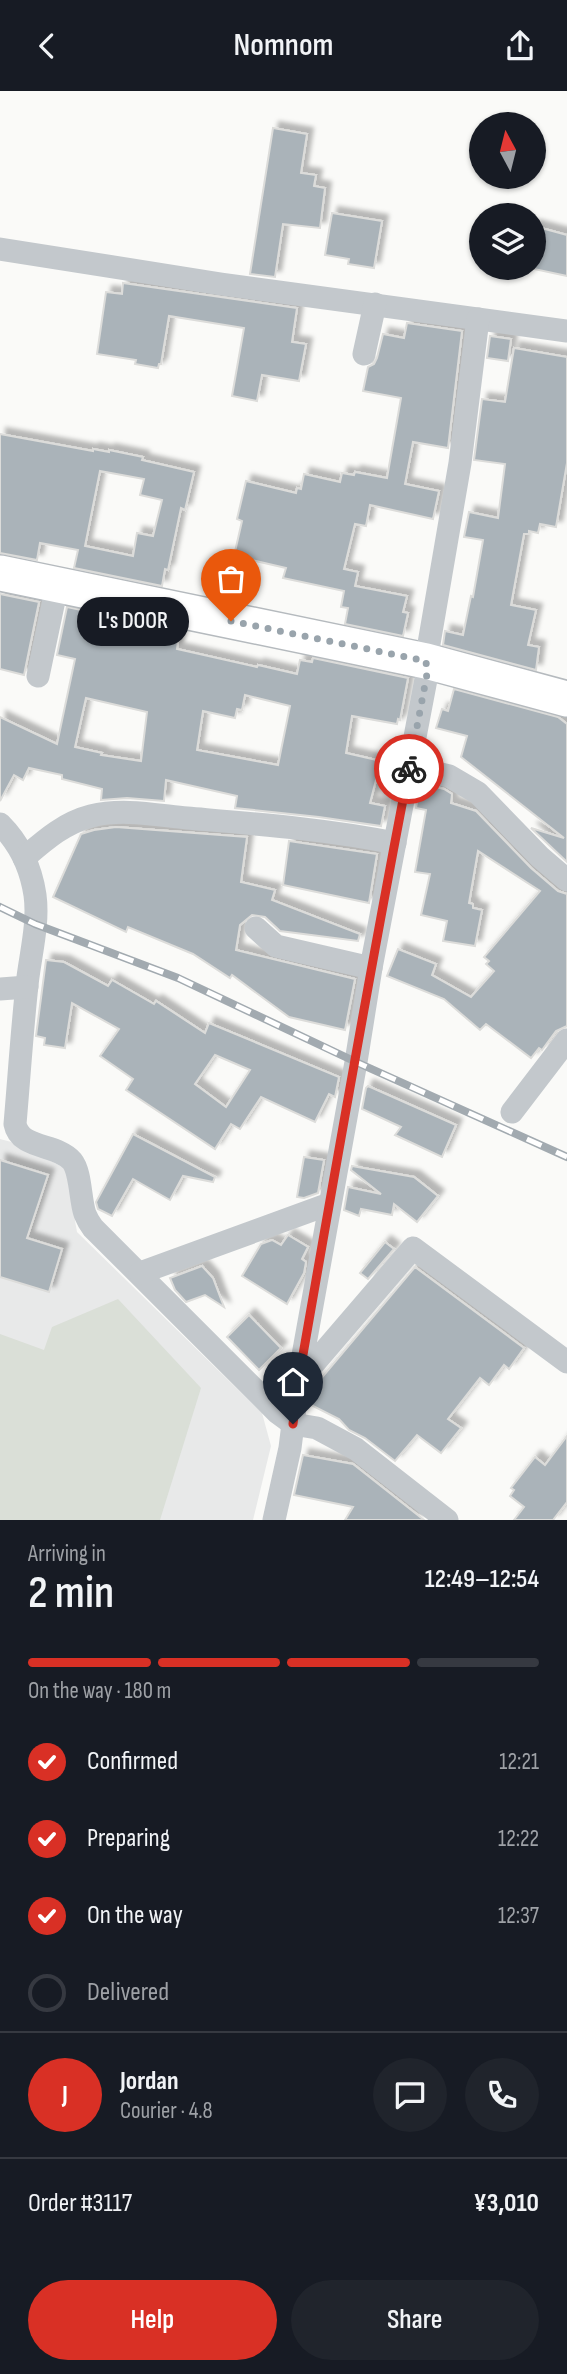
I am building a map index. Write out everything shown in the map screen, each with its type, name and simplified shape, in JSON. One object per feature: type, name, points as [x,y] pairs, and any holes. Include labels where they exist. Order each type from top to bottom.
[{"type":"main road","points":[[0,573],[426,661],[567,699]]},
{"type":"street","points":[[0,249],[567,331]]},
{"type":"street","points":[[364,353],[374,304]]},
{"type":"street","points":[[274,1520],[356,1062],[370,968],[427,674],[426,661],[460,463],[478,319]]},
{"type":"street","points":[[38,676],[57,586]]},
{"type":"street","points":[[409,766],[449,776],[478,793],[540,857],[567,880]]},
{"type":"street","points":[[24,857],[52,834],[71,823],[108,813],[272,825],[394,843]]},
{"type":"street","points":[[0,824],[24,857],[35,897],[15,1124],[17,1132],[21,1138],[71,1160],[85,1215],[93,1228],[278,1413],[293,1424],[317,1428],[356,1449],[447,1520]]},
{"type":"street","points":[[256,928],[276,946],[370,968]]},
{"type":"street","points":[[0,989],[27,987]]},
{"type":"street","points":[[512,1112],[567,1040]]},
{"type":"street","points":[[140,1273],[329,1204]]},
{"type":"street","points":[[298,1383],[413,1248],[567,1363]]},
{"type":"shaded area","points":[[0,1139],[19,1144],[66,1169],[77,1232],[262,1413],[271,1446],[253,1520],[0,1520]]},
{"type":"shaded area","points":[[118,1299],[201,1388],[160,1520],[0,1520],[0,1334],[44,1350],[52,1327]]},
{"type":"building","points":[[273,128],[307,134],[301,173],[316,175],[314,186],[325,188],[320,228],[283,224],[275,277],[250,274]]},
{"type":"building","points":[[332,213],[382,221],[374,268],[348,264],[349,259],[325,255]]},
{"type":"building","points":[[546,229],[567,235],[567,276],[546,272]]},
{"type":"building","points":[[123,283],[297,308],[292,342],[306,344],[299,381],[262,375],[257,401],[232,396],[244,328],[169,316],[161,364],[158,368],[135,364],[136,360],[97,354],[106,292],[122,294]]},
{"type":"building","points":[[407,323],[462,331],[448,448],[413,442],[405,484],[439,491],[433,519],[370,505],[366,526],[355,524],[344,569],[358,572],[355,586],[407,596],[403,612],[408,613],[403,636],[345,624],[348,608],[341,607],[344,591],[283,578],[286,568],[234,556],[242,521],[237,519],[246,481],[296,493],[297,488],[301,489],[304,474],[340,482],[342,473],[354,475],[355,472],[387,478],[401,398],[363,391],[368,367],[374,364],[377,358],[383,334],[404,338]]},
{"type":"building","points":[[490,336],[511,339],[508,361],[487,358]]},
{"type":"building","points":[[514,348],[567,357],[567,463],[556,527],[540,524],[538,533],[529,531],[529,534],[524,534],[511,605],[536,610],[528,645],[539,647],[536,670],[443,645],[445,631],[463,635],[471,596],[473,597],[483,540],[464,537],[469,512],[498,518],[505,464],[474,460],[482,399],[505,402]]},
{"type":"building","points":[[0,434],[93,451],[109,450],[194,472],[185,510],[181,508],[162,586],[74,568],[78,550],[40,543],[37,560],[0,553]],"holes":[[[100,471],[144,479],[140,495],[162,500],[153,536],[137,533],[133,556],[85,546]]]},
{"type":"building","points":[[0,594],[39,602],[24,675],[0,669]]},
{"type":"building","points":[[67,607],[158,626],[157,630],[179,634],[177,649],[257,667],[258,665],[297,674],[300,660],[312,662],[313,658],[408,678],[397,724],[352,716],[346,753],[381,761],[370,803],[385,806],[381,826],[235,808],[237,796],[166,780],[164,801],[127,798],[101,800],[102,789],[62,779],[62,775],[29,768],[23,780],[14,775],[0,801],[0,717],[57,744],[75,659],[57,655]],"holes":[[[245,695],[290,706],[278,765],[197,750],[203,711],[235,718],[237,709],[242,710]],[[86,698],[147,712],[141,761],[101,755],[102,753],[75,747]]]},
{"type":"building","points":[[454,689],[558,717],[567,724],[567,862],[531,828],[564,838],[461,757],[467,736],[436,728],[442,709],[448,711]]},
{"type":"building","points":[[420,783],[444,789],[452,794],[451,803],[476,811],[531,868],[558,891],[567,894],[567,1026],[556,1031],[542,1050],[539,1048],[531,1058],[486,1024],[480,1030],[444,999],[387,976],[398,949],[436,964],[432,975],[471,997],[494,971],[486,964],[489,961],[484,957],[540,891],[478,851],[469,903],[473,904],[473,908],[482,910],[475,946],[443,941],[447,921],[421,915],[430,874],[415,872],[426,810],[416,808]]},
{"type":"building","points":[[116,827],[247,837],[241,882],[275,890],[272,900],[360,934],[358,941],[280,931],[265,917],[252,915],[240,925],[236,950],[355,979],[345,1030],[289,1017],[232,975],[230,978],[193,954],[128,927],[126,932],[53,897],[81,834]]},
{"type":"building","points":[[289,841],[377,854],[369,903],[283,885]]},
{"type":"building","points":[[46,960],[64,962],[108,986],[112,980],[154,1004],[156,1001],[205,1033],[209,1023],[339,1077],[335,1097],[329,1094],[315,1122],[261,1097],[240,1129],[231,1124],[215,1149],[126,1090],[133,1079],[100,1056],[119,1029],[72,1003],[65,1048],[44,1045],[45,1038],[36,1036]],"holes":[[[215,1055],[250,1070],[226,1107],[195,1084]]]},
{"type":"building","points":[[368,1086],[456,1125],[442,1157],[395,1135],[401,1127],[362,1109]]},
{"type":"building","points":[[133,1134],[215,1177],[213,1182],[183,1176],[170,1200],[133,1179],[112,1216],[98,1209],[96,1202]]},
{"type":"building","points":[[304,1157],[324,1160],[318,1193],[304,1198],[297,1197]]},
{"type":"building","points":[[0,1160],[48,1175],[27,1238],[62,1249],[49,1292],[0,1277]]},
{"type":"building","points":[[352,1166],[414,1177],[438,1196],[417,1222],[394,1204],[392,1215],[361,1209],[359,1216],[344,1210],[348,1187],[381,1194],[351,1170]]},
{"type":"building","points":[[288,1235],[308,1247],[302,1259],[306,1262],[304,1273],[287,1304],[242,1276],[261,1244],[272,1240],[281,1245]]},
{"type":"building","points":[[385,1242],[394,1249],[368,1279],[360,1273]]},
{"type":"building","points":[[202,1266],[213,1278],[224,1307],[205,1295],[186,1302],[175,1290],[170,1278]]},
{"type":"building","points":[[415,1267],[524,1348],[509,1369],[504,1365],[489,1385],[480,1378],[448,1419],[461,1428],[441,1453],[417,1435],[395,1461],[365,1438],[349,1430],[339,1419],[309,1404],[313,1388]]},
{"type":"building","points":[[249,1315],[281,1348],[259,1370],[227,1337]]},
{"type":"building","points":[[567,1436],[567,1502],[553,1520],[514,1520],[524,1507],[510,1496],[514,1490],[511,1488],[535,1457],[545,1465]]},
{"type":"building","points":[[303,1455],[353,1464],[424,1520],[345,1520],[353,1507],[294,1495]]},
{"type":"railway","points":[[0,907],[35,924],[178,978],[567,1157]]},
{"type":"way so far","points":[[231,621],[426,661],[427,674],[409,769]]},
{"type":"place","name":"L's DOOR","points":[[231,621]]},
{"type":"route","points":[[293,1424],[370,968],[409,769]]}]
